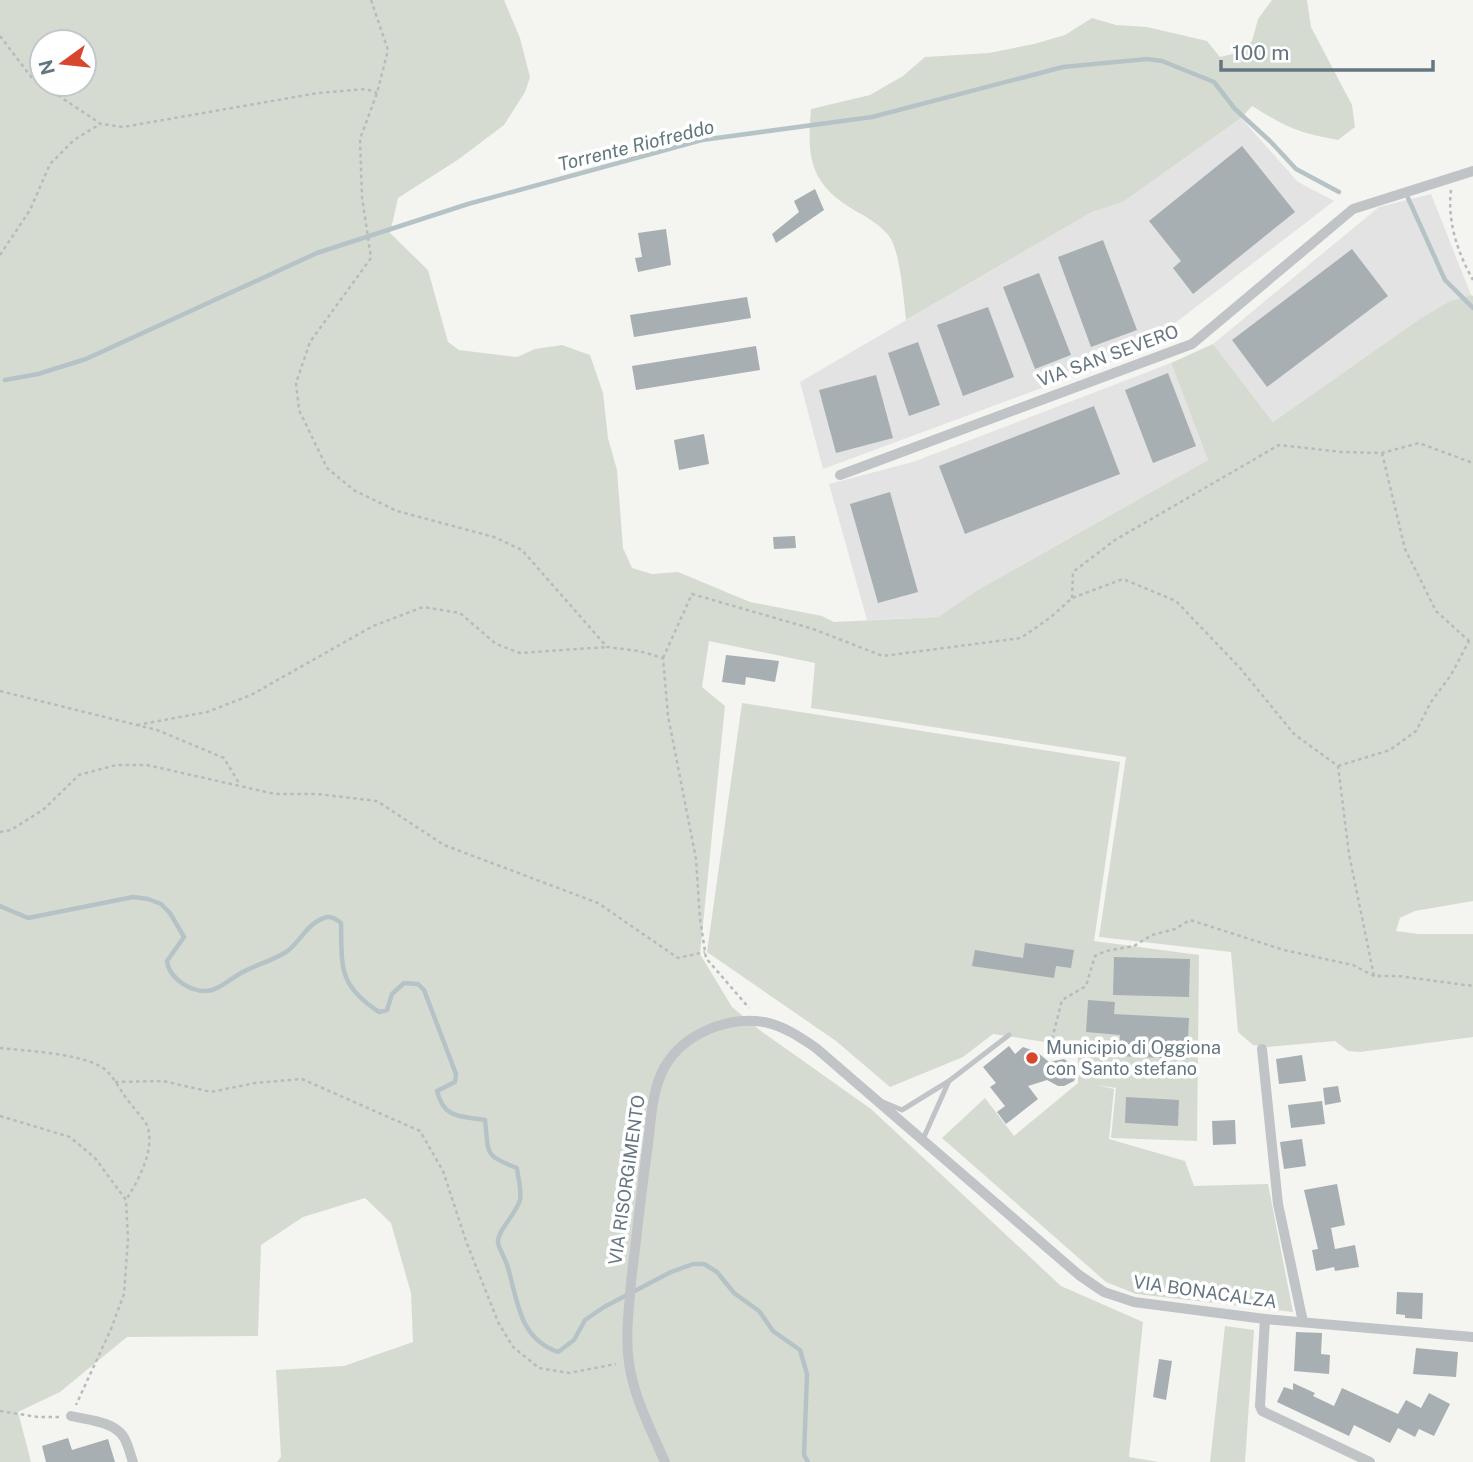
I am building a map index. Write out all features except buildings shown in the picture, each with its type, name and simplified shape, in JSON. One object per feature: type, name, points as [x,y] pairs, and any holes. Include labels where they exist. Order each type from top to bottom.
[{"type":"street","name":"VIA SAN SEVERO","points":[[840,474],[1192,344],[1353,209],[1473,171]]},
{"type":"street","name":"VIA RISORGIMENTO","points":[[665,1462],[640,1407],[629,1362],[628,1317],[655,1097],[663,1069],[682,1046],[710,1028],[728,1023],[759,1022],[783,1028],[800,1037],[877,1100]]},
{"type":"street","points":[[1262,1049],[1278,1204],[1303,1322]]},
{"type":"street","name":"VIA BONACALZA","points":[[877,1100],[1079,1275],[1104,1292],[1134,1302],[1265,1319],[1473,1338]]},
{"type":"street","points":[[1265,1319],[1260,1406],[1262,1411],[1370,1462]]},
{"type":"street","points":[[71,1416],[107,1425],[116,1430],[125,1440],[133,1462]]},
{"type":"lane","points":[[877,1100],[902,1110],[949,1082],[1010,1035]]},
{"type":"lane","points":[[922,1140],[949,1082]]},
{"type":"path","points":[[371,0],[388,50],[377,93],[360,139],[362,197],[371,258],[310,342],[296,383],[299,411],[327,468],[355,491],[397,512],[494,537],[522,550],[607,647]]},
{"type":"path","points":[[0,36],[32,78],[101,124],[123,127],[318,93],[366,89],[377,93]]},
{"type":"path","points":[[0,255],[30,210],[50,164],[74,140],[101,124]]},
{"type":"path","points":[[1455,177],[1449,209],[1464,265],[1473,280]]},
{"type":"path","points":[[1072,598],[1073,572],[1115,540],[1279,444],[1342,452],[1382,453],[1419,443],[1473,463]]},
{"type":"path","points":[[1338,766],[1390,750],[1416,731],[1431,702],[1471,641],[1436,611],[1405,549],[1382,453]]},
{"type":"path","points":[[759,1022],[743,998],[706,958],[696,859],[668,716],[663,658],[692,594],[813,629],[883,656],[1021,638],[1072,598],[1123,579],[1176,601],[1240,668],[1294,734],[1338,766],[1349,854],[1374,976]]},
{"type":"path","points":[[137,725],[207,712],[251,695],[373,626],[423,607],[460,613],[496,644],[520,653],[607,647],[639,651],[663,658]]},
{"type":"path","points":[[0,691],[157,730],[224,758],[240,785]]},
{"type":"path","points":[[0,832],[11,830],[44,809],[79,775],[116,765],[146,765],[275,794],[317,794],[377,801],[444,845],[598,903],[678,958],[705,952]]},
{"type":"path","points":[[1052,1039],[1062,1000],[1086,986],[1095,956],[1106,951],[1134,946],[1152,935],[1175,929],[1189,920],[1284,950],[1353,965],[1374,976],[1398,975],[1473,986]]},
{"type":"path","points":[[0,1048],[63,1055],[102,1067],[116,1083],[147,1125],[149,1152],[141,1177],[126,1200]]},
{"type":"path","points":[[116,1083],[163,1081],[211,1092],[255,1083],[302,1079],[420,1131],[443,1171],[470,1252],[498,1322],[513,1347],[539,1368],[569,1373],[629,1362]]},
{"type":"path","points":[[0,1116],[70,1137],[95,1158],[126,1200],[128,1239],[124,1294],[71,1416],[38,1417],[0,1411]]},
{"type":"shaded area","points":[[0,0],[504,0],[520,38],[530,77],[525,92],[504,125],[459,159],[398,198],[390,233],[428,270],[448,342],[459,350],[517,357],[535,349],[562,345],[590,355],[603,393],[608,438],[617,470],[623,548],[632,568],[652,574],[678,572],[750,602],[822,616],[834,622],[938,617],[976,591],[1208,460],[1171,363],[1213,344],[1273,422],[1421,318],[1450,301],[1473,296],[1473,901],[1415,911],[1400,918],[1396,931],[1418,934],[1473,934],[1473,1037],[1360,1052],[1348,1051],[1335,1041],[1268,1047],[1253,1045],[1238,1032],[1231,952],[1099,937],[1126,757],[811,708],[815,663],[709,641],[702,687],[725,706],[700,954],[732,1007],[761,1031],[871,1109],[1061,1286],[1143,1322],[1129,1457],[1159,1462],[277,1462],[281,1457],[276,1370],[344,1366],[413,1342],[411,1293],[391,1223],[365,1198],[303,1217],[261,1245],[258,1336],[127,1337],[60,1392],[18,1412],[31,1462],[0,1462]]},
{"type":"shaded area","points":[[1272,0],[1307,0],[1311,27],[1352,105],[1355,127],[1338,140],[1302,132],[1252,106],[1241,118],[1123,202],[1092,212],[906,320],[899,264],[889,236],[828,190],[814,167],[810,141],[811,109],[870,95],[903,76],[925,57],[989,53],[1034,44],[1065,35],[1092,18],[1116,25],[1147,27],[1207,41],[1220,57],[1237,53],[1252,41],[1258,19]]},
{"type":"shaded area","points":[[1241,118],[1298,182],[1334,201],[1136,353],[823,469],[800,382],[1092,212],[1123,202]]},
{"type":"shaded area","points":[[1431,194],[1471,295],[1450,301],[1421,318],[1273,422],[1213,344],[1379,207]]},
{"type":"shaded area","points":[[1171,363],[1208,460],[976,591],[938,617],[867,620],[829,484],[913,462]]},
{"type":"shaded area","points":[[742,703],[1120,762],[1094,941],[1199,955],[1197,1141],[1111,1138],[1116,1088],[1097,1085],[1114,1089],[1109,1139],[1185,1161],[1194,1186],[1268,1184],[1293,1312],[1136,1294],[1106,1282],[942,1138],[985,1098],[1014,1136],[1078,1083],[1078,1047],[993,1034],[963,1057],[890,1087],[836,1041],[707,952]]},
{"type":"shaded area","points":[[1225,1326],[1254,1330],[1245,1462],[1210,1462]]},
{"type":"waterway","name":"Torrente Riofreddo","points":[[5,380],[38,374],[86,359],[317,253],[468,204],[702,140],[872,117],[1063,67],[1147,59],[1162,61],[1214,82],[1235,109],[1296,169],[1339,192]]},
{"type":"waterway","name":"Torrente Riofreddo","points":[[1408,198],[1445,280],[1473,308]]},
{"type":"waterway","points":[[0,906],[28,918],[133,897],[161,904],[170,913],[184,937],[167,961],[172,974],[190,988],[205,991],[216,989],[246,970],[286,952],[314,923],[329,917],[341,923],[343,964],[349,984],[379,1012],[387,1010],[392,994],[404,983],[418,984],[424,990],[456,1074],[455,1082],[437,1091],[440,1100],[444,1107],[454,1114],[485,1120],[490,1152],[498,1160],[517,1168],[520,1200],[500,1233],[498,1243],[522,1317],[535,1338],[558,1352],[574,1340],[585,1320],[604,1307],[671,1272],[693,1264],[704,1264],[717,1272],[734,1293],[759,1311],[773,1331],[800,1350],[807,1374],[804,1455],[808,1462]]},
{"type":"place","name":"Municipio di Oggiona con Santo stefano","points":[[1032,1058]]}]
